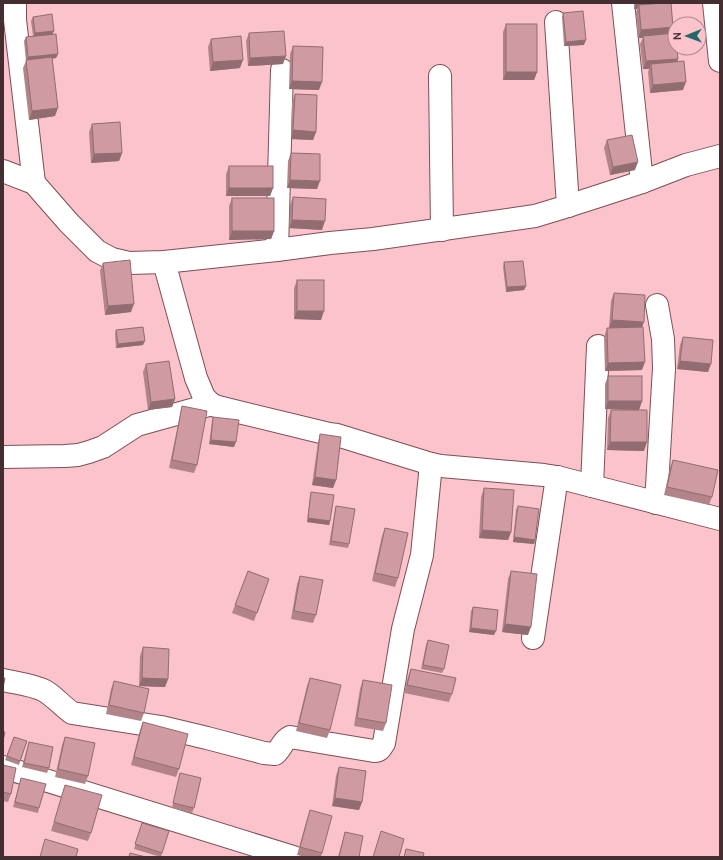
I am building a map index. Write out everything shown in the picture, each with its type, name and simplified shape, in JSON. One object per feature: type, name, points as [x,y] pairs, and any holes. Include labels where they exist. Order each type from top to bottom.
[{"type":"street","points":[[15,3],[15,20],[34,183]]},
{"type":"street","points":[[623,3],[642,182]]},
{"type":"street","points":[[714,3],[720,61]]},
{"type":"street","points":[[556,22],[568,206]]},
{"type":"street","points":[[277,250],[282,70]]},
{"type":"street","points":[[440,76],[442,230]]},
{"type":"street","points":[[3,171],[34,183],[69,223],[97,251],[112,259],[129,263],[164,262],[277,250],[442,230],[535,216],[642,182],[686,165],[720,156]]},
{"type":"street","points":[[164,262],[196,378],[204,397],[218,408],[337,435],[431,464],[557,477],[720,519]]},
{"type":"street","points":[[656,503],[664,368],[663,339],[657,304]]},
{"type":"street","points":[[592,486],[598,346]]},
{"type":"street","points":[[3,457],[78,455],[103,447],[137,425],[211,404]]},
{"type":"street","points":[[3,680],[44,690],[72,713],[161,727],[264,753],[276,754],[286,739],[290,737],[378,751],[384,743],[403,629],[422,555],[431,464]]},
{"type":"street","points":[[533,638],[557,477]]},
{"type":"street","points":[[3,767],[293,857]]},
{"type":"building","points":[[671,3],[672,16],[667,16],[667,28],[641,30],[639,5]]},
{"type":"building","points":[[583,11],[586,40],[566,42],[563,13]]},
{"type":"building","points":[[52,14],[54,31],[35,33],[33,17]]},
{"type":"building","points":[[506,24],[537,24],[537,72],[506,72]]},
{"type":"building","points":[[284,31],[286,56],[250,58],[249,33]]},
{"type":"building","points":[[56,34],[58,54],[28,57],[26,37]]},
{"type":"building","points":[[667,34],[667,56],[678,56],[678,59],[646,61],[643,36]]},
{"type":"building","points":[[241,36],[243,60],[213,62],[211,39]]},
{"type":"building","points":[[293,46],[323,47],[322,82],[292,81]]},
{"type":"building","points":[[52,57],[58,108],[32,111],[26,60]]},
{"type":"building","points":[[684,61],[686,82],[653,85],[651,64]]},
{"type":"building","points":[[295,94],[317,95],[316,132],[293,130]]},
{"type":"building","points":[[120,122],[122,153],[94,154],[92,124]]},
{"type":"building","points":[[632,135],[638,162],[613,167],[607,140]]},
{"type":"building","points":[[291,153],[320,154],[320,181],[290,180]]},
{"type":"building","points":[[229,166],[273,166],[273,188],[229,188]]},
{"type":"building","points":[[293,197],[326,199],[325,221],[292,220]]},
{"type":"building","points":[[232,198],[274,198],[274,231],[232,231]]},
{"type":"building","points":[[130,260],[134,304],[108,306],[103,263]]},
{"type":"building","points":[[523,261],[526,286],[507,287],[504,262]]},
{"type":"building","points":[[297,280],[324,280],[324,311],[297,311]]},
{"type":"building","points":[[614,293],[645,295],[644,322],[612,320]]},
{"type":"building","points":[[143,327],[145,341],[118,344],[116,330]]},
{"type":"building","points":[[643,327],[645,362],[608,363],[607,328]]},
{"type":"building","points":[[683,337],[713,340],[711,364],[680,361]]},
{"type":"building","points":[[169,361],[175,399],[151,402],[146,364]]},
{"type":"building","points":[[608,376],[642,376],[642,401],[608,401]]},
{"type":"building","points":[[182,406],[207,411],[197,465],[172,460]]},
{"type":"building","points":[[611,410],[647,410],[647,442],[610,442]]},
{"type":"building","points":[[213,417],[239,420],[236,442],[211,440]]},
{"type":"building","points":[[320,434],[341,437],[336,480],[315,477]]},
{"type":"building","points":[[673,460],[718,470],[712,497],[667,487]]},
{"type":"building","points":[[484,488],[514,490],[511,532],[482,530]]},
{"type":"building","points":[[311,492],[334,495],[330,521],[308,518]]},
{"type":"building","points":[[336,506],[355,509],[349,544],[331,541]]},
{"type":"building","points":[[518,506],[539,509],[535,540],[514,537]]},
{"type":"building","points":[[385,528],[408,533],[398,578],[375,573]]},
{"type":"building","points":[[248,571],[269,579],[257,613],[235,605]]},
{"type":"building","points":[[511,571],[537,574],[531,627],[505,624]]},
{"type":"building","points":[[300,576],[323,580],[316,615],[294,611]]},
{"type":"building","points":[[473,607],[498,610],[496,631],[471,628]]},
{"type":"building","points":[[428,640],[449,645],[444,669],[423,665]]},
{"type":"building","points":[[143,647],[169,649],[168,679],[142,678]]},
{"type":"building","points":[[411,669],[456,678],[452,694],[407,685]]},
{"type":"building","points":[[310,678],[341,685],[330,730],[299,723]]},
{"type":"building","points":[[363,680],[392,685],[386,723],[357,718]]},
{"type":"building","points":[[114,681],[149,689],[144,713],[109,705]]},
{"type":"building","points":[[143,722],[188,734],[179,769],[134,757]]},
{"type":"building","points":[[14,737],[27,741],[20,761],[7,756]]},
{"type":"building","points":[[65,737],[95,743],[88,776],[58,769]]},
{"type":"building","points":[[29,742],[53,747],[49,768],[24,763]]},
{"type":"building","points":[[3,765],[16,768],[11,794],[3,792]]},
{"type":"building","points":[[339,767],[366,771],[362,802],[335,798]]},
{"type":"building","points":[[180,773],[201,778],[194,808],[173,803]]},
{"type":"building","points":[[21,778],[46,784],[39,808],[15,802]]},
{"type":"building","points":[[65,785],[102,795],[91,833],[54,822]]},
{"type":"building","points":[[310,810],[332,816],[322,853],[300,847]]},
{"type":"building","points":[[142,823],[169,831],[162,853],[135,844]]},
{"type":"building","points":[[381,831],[404,839],[399,857],[373,857]]},
{"type":"building","points":[[345,832],[363,836],[359,857],[339,857]]},
{"type":"building","points":[[45,839],[78,849],[76,857],[40,857]]},
{"type":"building","points":[[406,849],[424,853],[423,857],[404,857]]},
{"type":"building","points":[[130,853],[146,857],[129,857]]}]
